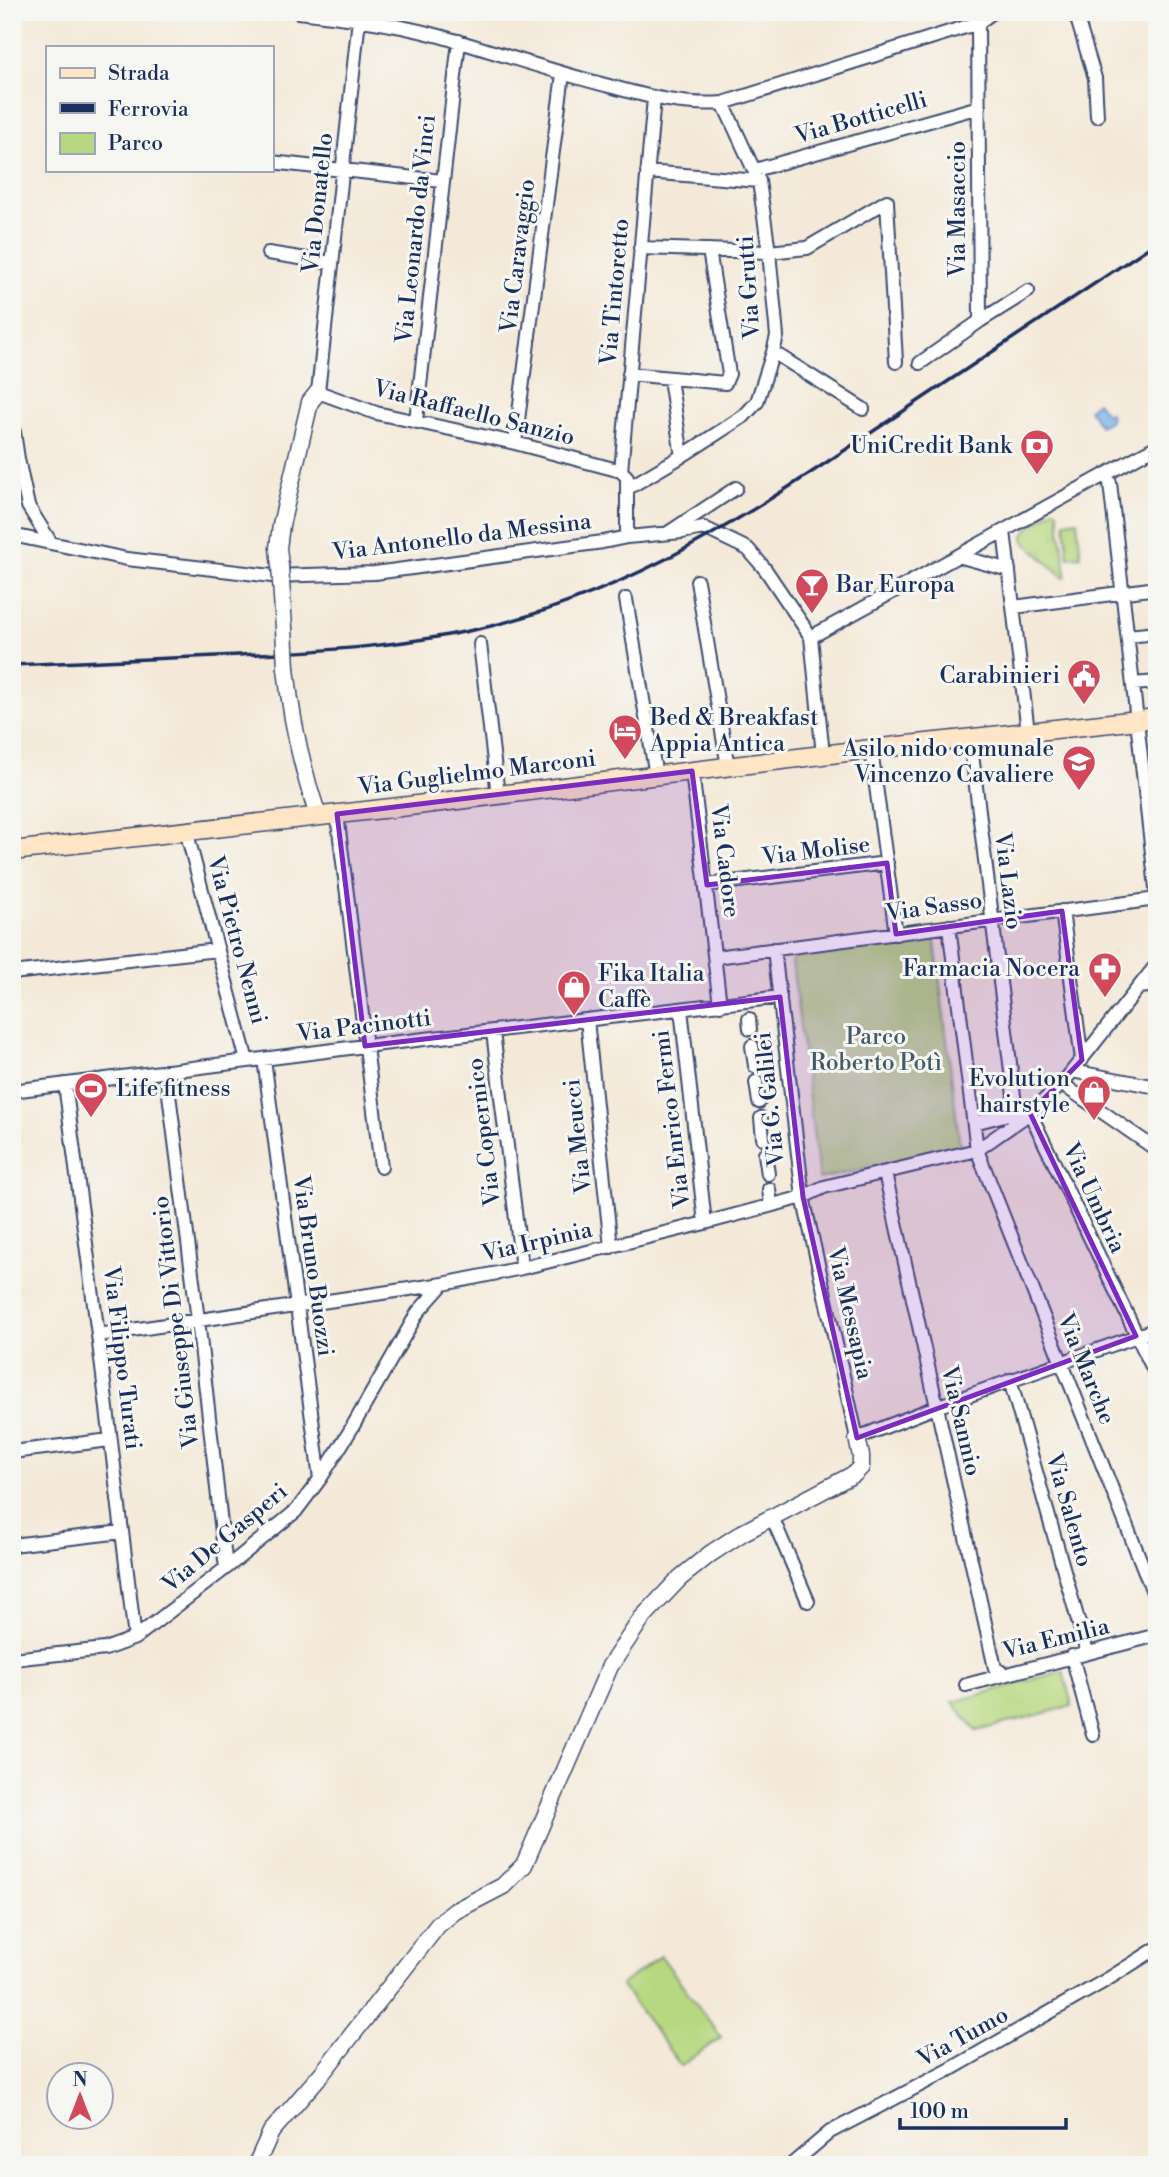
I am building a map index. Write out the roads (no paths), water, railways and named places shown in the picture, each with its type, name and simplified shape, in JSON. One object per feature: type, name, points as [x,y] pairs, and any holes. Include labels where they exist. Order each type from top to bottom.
[{"type":"main road","name":"Via Guglielmo Marconi","points":[[12,851],[870,749],[1157,718]]},
{"type":"street","points":[[298,12],[403,26],[563,75],[654,98],[703,105],[723,103],[978,23],[993,12]]},
{"type":"street","points":[[1076,12],[1095,78],[1097,116]]},
{"type":"street","name":"Via Donatello","points":[[318,392],[359,19]]},
{"type":"street","name":"Via Masaccio","points":[[978,23],[980,321]]},
{"type":"street","name":"Via Leonardo da Vinci","points":[[416,421],[459,41]]},
{"type":"street","name":"Via Caravaggio","points":[[515,443],[563,75]]},
{"type":"street","name":"Via Tintoretto","points":[[628,488],[627,477],[621,471],[654,98]]},
{"type":"street","name":"Via Grutti","points":[[628,488],[744,415],[757,402],[774,352],[777,336],[769,252],[757,176],[723,103]]},
{"type":"street","name":"Via Botticelli","points":[[757,176],[979,107]]},
{"type":"street","points":[[273,162],[442,180]]},
{"type":"street","points":[[647,172],[757,176]]},
{"type":"street","points":[[640,248],[769,252],[807,248],[887,201],[896,362]]},
{"type":"street","points":[[629,374],[724,383],[729,374],[709,250]]},
{"type":"street","points":[[268,253],[332,263]]},
{"type":"street","points":[[920,363],[1028,291]]},
{"type":"street","points":[[774,352],[863,408]]},
{"type":"street","points":[[670,379],[682,456]]},
{"type":"street","points":[[318,392],[310,402],[278,548],[289,695],[310,794],[318,816]]},
{"type":"street","name":"Via Raffaello Sanzio","points":[[318,392],[376,413],[515,443],[621,471]]},
{"type":"street","points":[[12,419],[15,465],[28,506],[51,543]]},
{"type":"street","points":[[823,755],[811,637],[1157,446]]},
{"type":"street","points":[[1106,474],[1110,483],[1137,720],[1151,791],[1157,898]]},
{"type":"street","points":[[627,537],[628,488]]},
{"type":"street","points":[[667,533],[736,488]]},
{"type":"street","name":"Via Antonello da Messina","points":[[12,535],[127,559],[272,576],[375,573],[704,528],[748,549],[765,569],[811,637]]},
{"type":"street","points":[[1004,531],[1028,732]]},
{"type":"street","points":[[958,556],[1009,570]]},
{"type":"street","points":[[697,581],[728,767]]},
{"type":"street","points":[[1014,607],[1157,588]]},
{"type":"street","points":[[626,599],[656,776]]},
{"type":"street","points":[[1128,636],[1157,633]]},
{"type":"street","points":[[480,644],[498,795]]},
{"type":"street","points":[[1133,684],[1157,682]]},
{"type":"street","name":"Via Lazio","points":[[970,738],[1016,1112]]},
{"type":"street","points":[[870,749],[896,934]]},
{"type":"street","name":"Via Cadore","points":[[692,771],[720,1005]]},
{"type":"street","points":[[337,814],[381,1167]]},
{"type":"street","name":"Via Pietro Nenni","points":[[186,830],[247,1061]]},
{"type":"street","name":"Via Molise","points":[[707,885],[887,863]]},
{"type":"street","name":"Via Sasso","points":[[716,957],[1157,898]]},
{"type":"street","points":[[1062,911],[1082,1060]]},
{"type":"street","name":"Via Marche","points":[[949,926],[977,1150],[1157,1602]]},
{"type":"street","name":"Via G. Galilei","points":[[774,949],[803,1197]]},
{"type":"street","points":[[12,973],[217,950]]},
{"type":"street","points":[[977,1150],[1030,1113],[1062,1084],[1157,964]]},
{"type":"street","points":[[1139,987],[1157,985]]},
{"type":"street","name":"Via Pacinotti","points":[[12,1091],[780,997]]},
{"type":"street","name":"Via Enrico Fermi","points":[[681,1009],[705,1223]]},
{"type":"street","name":"Via Meucci","points":[[587,1020],[611,1247]]},
{"type":"street","name":"Via Copernico","points":[[493,1032],[522,1268]]},
{"type":"street","points":[[752,1046],[754,1066]]},
{"type":"street","name":"Via Bruno Buozzi","points":[[264,1059],[320,1479]]},
{"type":"street","name":"Via Giuseppe Di Vittorio","points":[[166,1072],[226,1568]]},
{"type":"street","points":[[1072,1072],[1157,1087]]},
{"type":"street","points":[[757,1082],[759,1102]]},
{"type":"street","name":"Via Filippo Turati","points":[[65,1084],[135,1638]]},
{"type":"street","points":[[1062,1084],[1157,1150]]},
{"type":"street","points":[[974,1124],[1016,1112],[1030,1113]]},
{"type":"street","name":"Via Umbria","points":[[1030,1113],[1157,1377]]},
{"type":"street","points":[[761,1118],[763,1138]]},
{"type":"street","name":"Via Irpinia","points":[[98,1335],[443,1284],[522,1268],[803,1197],[824,1187],[977,1150]]},
{"type":"street","points":[[765,1154],[768,1174]]},
{"type":"street","name":"Via Sannio","points":[[885,1172],[995,1668],[1004,1674]]},
{"type":"street","points":[[769,1189],[771,1205]]},
{"type":"street","name":"Via Messapia","points":[[803,1197],[857,1438]]},
{"type":"street","name":"Via De Gasperi","points":[[12,1658],[105,1649],[135,1638],[296,1511],[350,1431],[418,1312],[443,1284]]},
{"type":"street","points":[[256,2165],[271,2132],[323,2072],[439,1925],[456,1911],[503,1886],[524,1865],[610,1666],[642,1618],[680,1578],[709,1554],[742,1533],[854,1474],[861,1467],[857,1438],[1010,1380],[1157,1329]]},
{"type":"street","name":"Via Salento","points":[[1010,1380],[1087,1652]]},
{"type":"street","points":[[12,1452],[110,1440]]},
{"type":"street","points":[[772,1517],[808,1601]]},
{"type":"street","points":[[12,1545],[122,1532]]},
{"type":"street","name":"Via Emilia","points":[[965,1685],[1157,1635]]},
{"type":"street","points":[[1072,1656],[1094,1735]]},
{"type":"street","name":"Via Tumo","points":[[791,2165],[830,2132],[951,2069],[1157,1948]]},
{"type":"water","points":[[1097,402],[1111,417],[1100,426],[1089,409]]},
{"type":"railway","points":[[12,665],[367,646],[463,632],[549,609],[650,567],[745,514],[1157,242]]},
{"type":"place","name":"UniCredit Bank","points":[[1037,476]]},
{"type":"place","name":"Bar Europa","points":[[812,615]]},
{"type":"place","name":"Carabinieri","points":[[1084,706]]},
{"type":"place","name":"Bed & Breakfast Appia Antica","points":[[625,761]]},
{"type":"place","name":"Asilo nido comunale Vincenzo Cavaliere","points":[[1079,792]]},
{"type":"place","name":"Farmacia Nocera","points":[[1105,999]]},
{"type":"place","name":"Fika Italia Caffè","points":[[574,1017]]},
{"type":"place","name":"Life fitness","points":[[91,1119]]},
{"type":"place","name":"Evolution hairstyle","points":[[1094,1122]]},
{"type":"park label","name":"Parco Roberto Potì","points":[[876,1050]]}]
